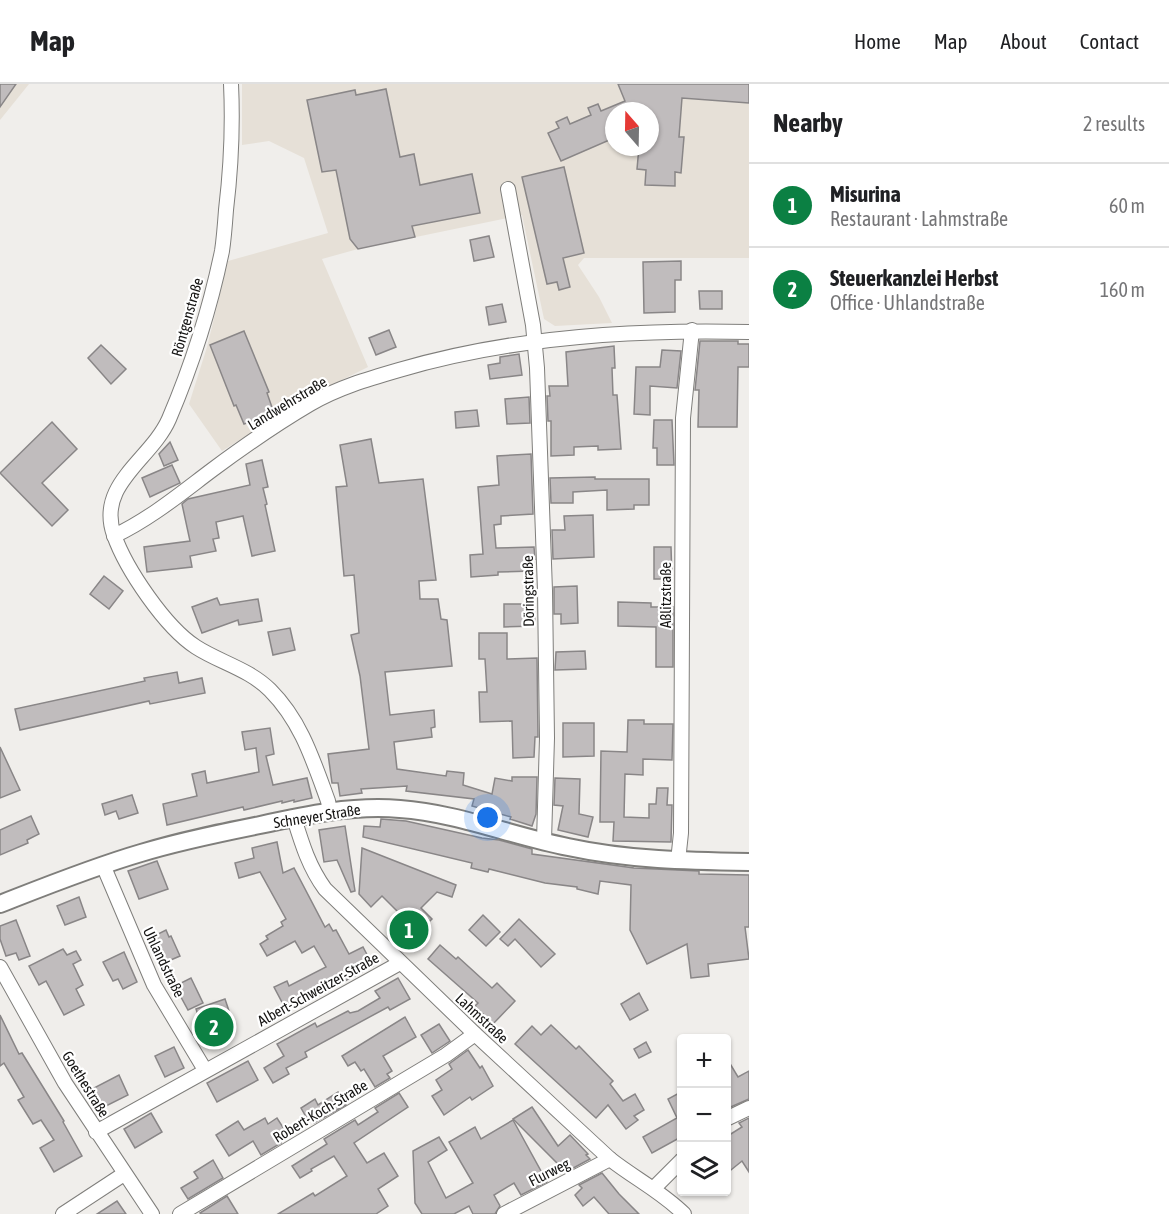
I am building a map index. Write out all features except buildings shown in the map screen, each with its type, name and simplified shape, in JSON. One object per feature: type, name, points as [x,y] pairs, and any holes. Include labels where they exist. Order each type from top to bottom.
[{"type":"street","name":"Röntgenstraße","points":[[231,84],[230,172],[222,249],[203,329],[168,423],[115,492],[109,520],[122,554],[144,590],[183,637],[196,648],[252,676],[268,687],[284,704],[304,738],[330,811]]},
{"type":"street","points":[[508,189],[534,341]]},
{"type":"street","name":"Landwehrstraße","points":[[114,536],[141,523],[218,466],[312,403],[356,383],[435,359],[534,341],[692,330],[749,332]]},
{"type":"street","name":"Aßlitzstraße","points":[[678,861],[681,833],[683,418],[692,330]]},
{"type":"street","name":"Döringstraße","points":[[534,341],[537,368],[545,591],[547,738],[544,841]]},
{"type":"street","name":"Schneyer Straße","points":[[0,904],[103,865],[190,840],[330,811],[364,808],[401,808],[468,821],[544,841],[611,855],[678,861],[749,862]]},
{"type":"street","name":"Lahmstraße","points":[[294,818],[305,855],[315,876],[325,889],[399,963],[610,1159],[654,1188],[676,1211]]},
{"type":"street","name":"Uhlandstraße","points":[[103,865],[154,985],[205,1070]]},
{"type":"street","name":"Albert-Schweitzer-Straße","points":[[96,1132],[399,963]]},
{"type":"street","name":"Goethestraße","points":[[0,967],[65,1083],[152,1214]]},
{"type":"street","name":"Robert-Koch-Straße","points":[[180,1214],[446,1055],[475,1034]]},
{"type":"street","points":[[731,1117],[749,1108]]},
{"type":"street","name":"Flurweg","points":[[504,1214],[610,1159]]},
{"type":"street","points":[[654,1188],[677,1164]]},
{"type":"street","points":[[63,1214],[124,1174]]},
{"type":"shaded area","points":[[0,84],[29,84],[0,120]]},
{"type":"shaded area","points":[[242,84],[749,84],[749,258],[584,258],[578,265],[599,297],[612,323],[555,326],[544,319],[522,215],[358,249],[322,259],[368,367],[310,396],[222,451],[189,404],[207,347],[228,261],[328,233],[304,158],[269,141],[242,145]]},
{"type":"place","name":"Misurina","points":[[409,930]]},
{"type":"place","name":"Steuerkanzlei Herbst","points":[[214,1027]]}]
